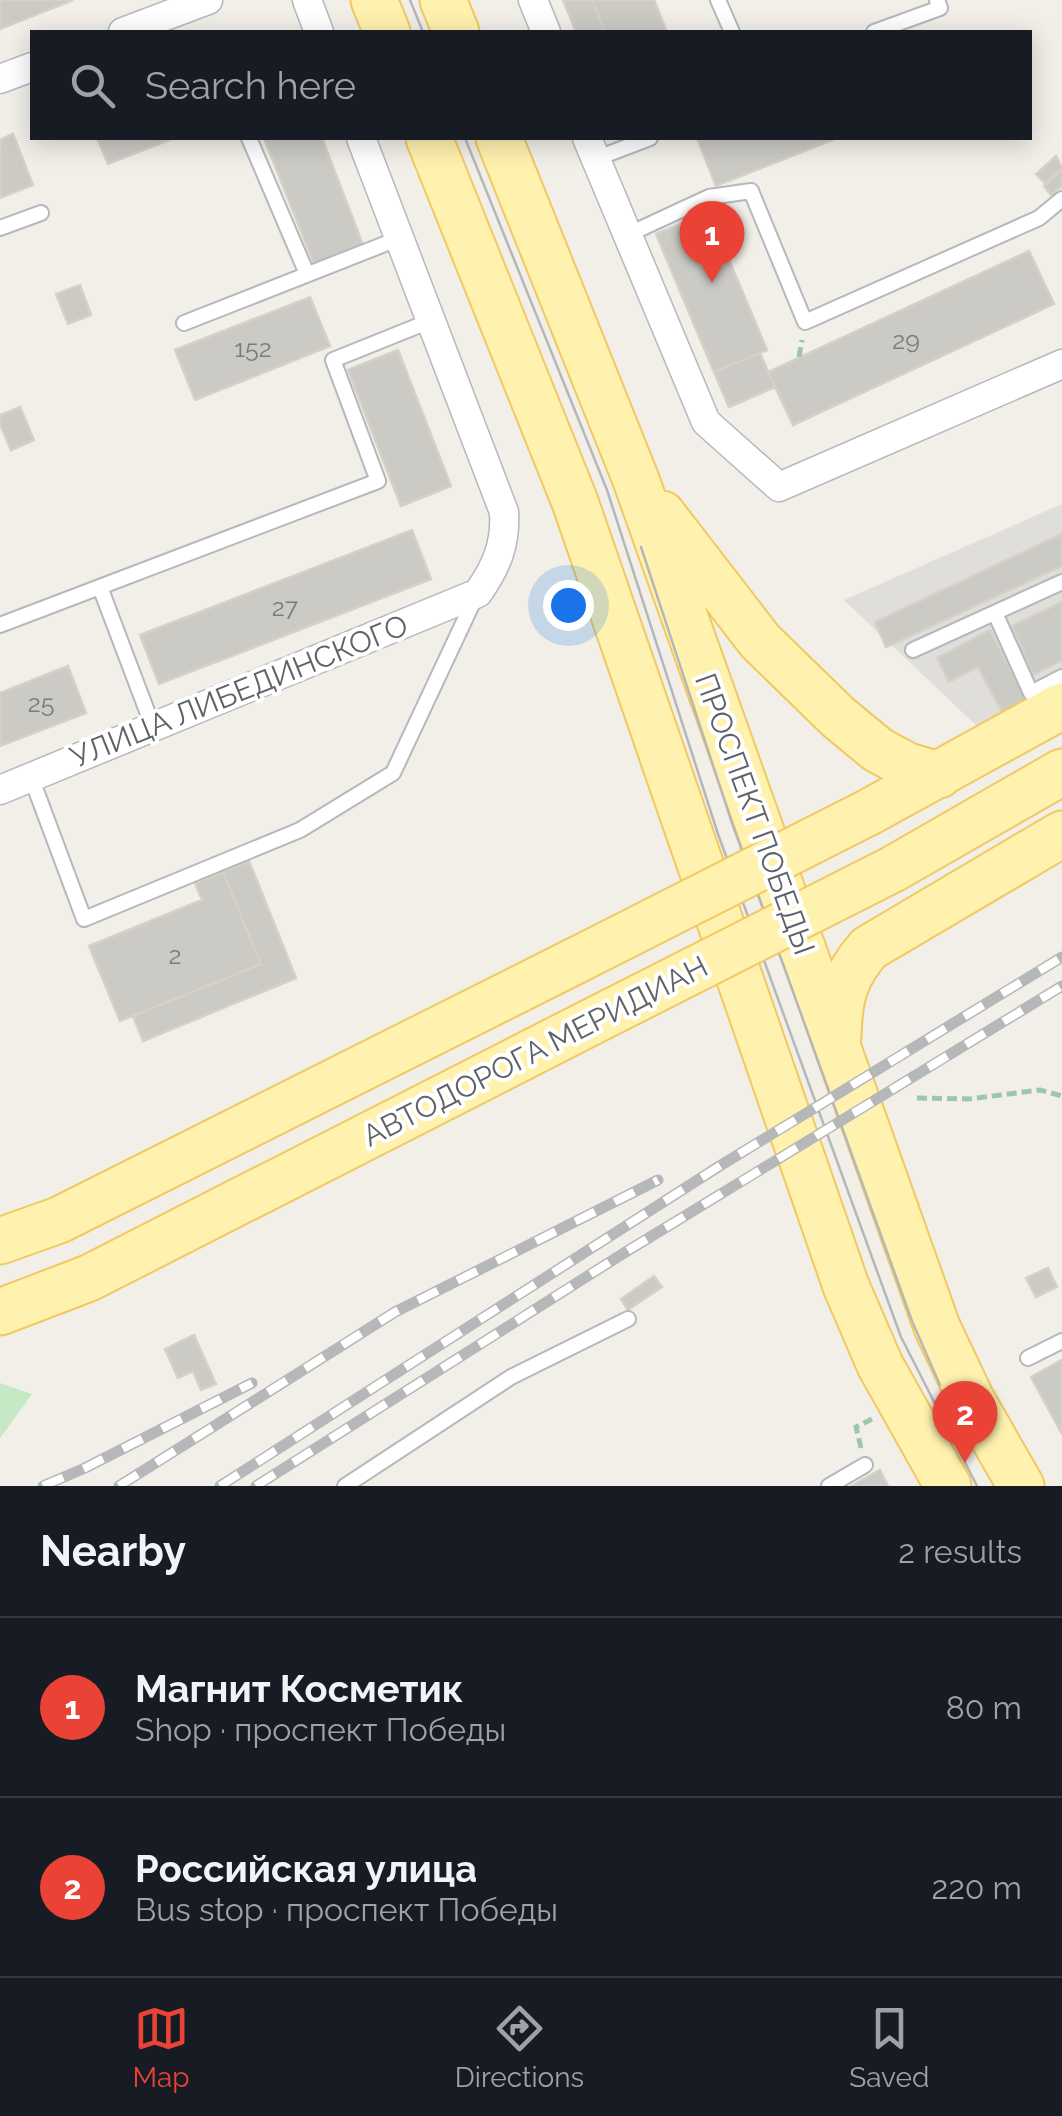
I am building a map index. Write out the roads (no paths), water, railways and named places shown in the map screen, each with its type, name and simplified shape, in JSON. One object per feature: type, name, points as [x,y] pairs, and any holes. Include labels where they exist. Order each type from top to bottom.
[{"type":"main road","points":[[374,0],[386,30]]},
{"type":"main road","points":[[443,0],[455,30]]},
{"type":"main road","points":[[430,140],[576,502],[846,1286],[880,1365],[948,1486]]},
{"type":"main road","name":"ПРОСПЕКТ ПОБЕДЫ","points":[[499,140],[636,480],[937,1327],[971,1399],[1021,1486]]},
{"type":"main road","points":[[636,480],[760,641],[878,750],[939,776]]},
{"type":"main road","name":"АВТОДОРОГА МЕРИДИАН","points":[[0,1241],[59,1220],[577,960],[939,776],[1062,706]]},
{"type":"main road","name":"АВТОДОРОГА МЕРИДИАН","points":[[0,1312],[89,1278],[893,869],[1062,772]]},
{"type":"main road","points":[[838,1048],[843,985],[869,948],[1062,834]]},
{"type":"street","points":[[128,30],[208,0]]},
{"type":"street","points":[[306,0],[318,30]]},
{"type":"street","points":[[533,0],[545,30]]},
{"type":"street","points":[[0,80],[30,68]]},
{"type":"street","points":[[362,140],[504,512],[506,535],[496,568],[478,593]]},
{"type":"street","points":[[591,148],[706,422],[779,487],[1062,364]]},
{"type":"street","name":"УЛИЦА ЛИБЕДИНСКОГО","points":[[0,790],[478,593]]},
{"type":"lane","points":[[718,0],[731,30]]},
{"type":"lane","points":[[880,30],[940,8],[937,0]]},
{"type":"lane","points":[[250,140],[307,274]]},
{"type":"lane","points":[[591,148],[638,140]]},
{"type":"lane","points":[[627,234],[710,196],[751,191],[804,322],[1039,218],[1062,200]]},
{"type":"lane","points":[[0,228],[40,213]]},
{"type":"lane","points":[[184,323],[400,238]]},
{"type":"lane","points":[[0,624],[378,481],[333,360],[430,321]]},
{"type":"lane","points":[[913,650],[1062,582]]},
{"type":"lane","points":[[100,587],[153,727]]},
{"type":"lane","points":[[31,777],[84,919],[102,912],[300,830],[393,773],[478,593]]},
{"type":"lane","points":[[994,612],[1030,693],[1062,677]]},
{"type":"lane","points":[[345,1486],[512,1377],[628,1319]]},
{"type":"lane","points":[[1028,1358],[1062,1340]]},
{"type":"lane","points":[[830,1486],[865,1466]]},
{"type":"tram line","points":[[410,0],[422,30]]},
{"type":"tram line","points":[[466,140],[607,490],[718,834],[901,1337],[977,1486]]},
{"type":"tram line","points":[[641,547],[732,823],[912,1321],[940,1385]]},
{"type":"railway","points":[[220,1486],[718,1167],[1062,957]]},
{"type":"railway","points":[[256,1486],[624,1253],[1062,986]]},
{"type":"railway","points":[[119,1486],[395,1312],[658,1180]]},
{"type":"railway","points":[[43,1486],[252,1383]]},
{"type":"place","name":"Магнит Косметик","points":[[712,283]]},
{"type":"place","name":"Российская улица","points":[[965,1463]]}]
